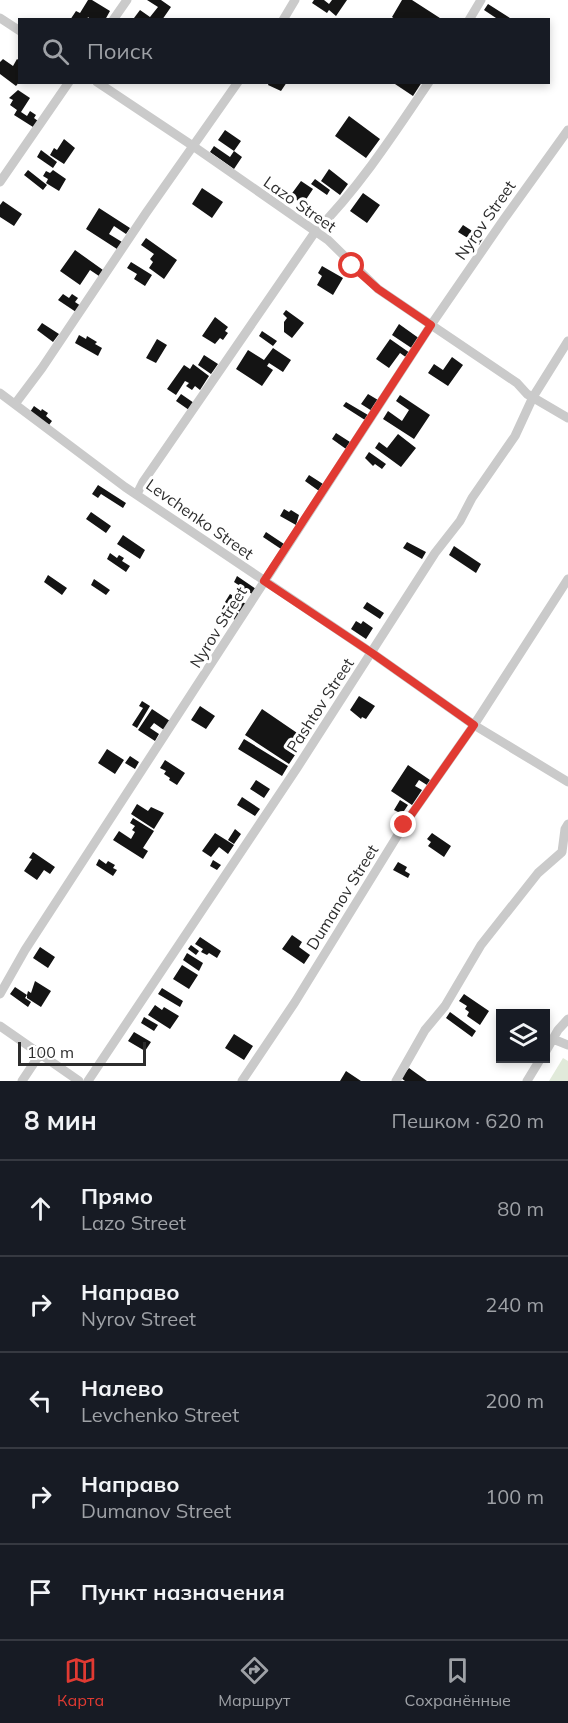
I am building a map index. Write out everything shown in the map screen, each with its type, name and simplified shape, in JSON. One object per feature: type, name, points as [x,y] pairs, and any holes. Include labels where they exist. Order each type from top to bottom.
[{"type":"street","points":[[114,18],[127,0]]},
{"type":"street","points":[[284,18],[295,0]]},
{"type":"street","points":[[470,18],[481,0]]},
{"type":"street","points":[[0,18],[18,30]]},
{"type":"street","points":[[0,182],[68,84]]},
{"type":"street","name":"Lazo Street","points":[[100,84],[328,240],[378,289],[517,383],[533,397],[568,418]]},
{"type":"street","points":[[15,404],[237,84]]},
{"type":"street","points":[[137,494],[315,232],[335,212],[428,84]]},
{"type":"street","name":"Nyrov Street","points":[[0,994],[25,950],[431,325],[568,130]]},
{"type":"street","name":"Pashtov Street","points":[[88,1081],[372,653],[435,553],[460,521],[472,498],[515,436],[533,397],[568,341]]},
{"type":"street","name":"Levchenko Street","points":[[0,393],[137,494],[474,725],[568,782]]},
{"type":"street","name":"Dumanov Street","points":[[242,1081],[301,993],[404,825],[474,725],[568,579]]},
{"type":"street","points":[[396,1081],[425,1030],[445,1006],[481,945],[538,873],[562,852],[565,829],[568,824]]},
{"type":"street","points":[[550,1044],[568,1019]]},
{"type":"street","points":[[0,1026],[79,1081]]},
{"type":"street","points":[[553,1039],[568,1045]]},
{"type":"street","points":[[22,1081],[40,1054]]},
{"type":"street","points":[[527,1081],[538,1063]]},
{"type":"green space","points":[[563,1058],[568,1061],[568,1081],[549,1081]]},
{"type":"building","points":[[88,0],[110,11],[106,18],[71,18],[76,11],[80,13]]},
{"type":"building","points":[[147,0],[161,0],[171,7],[163,18],[134,18],[140,10],[150,17],[158,7]]},
{"type":"building","points":[[314,0],[324,0],[329,4],[332,0],[347,0],[336,16],[329,10],[327,13],[312,3]]},
{"type":"building","points":[[402,0],[412,0],[440,18],[393,18]]},
{"type":"building","points":[[488,4],[510,18],[496,18],[484,10]]},
{"type":"building","points":[[3,59],[13,66],[18,60],[18,84],[16,86],[0,74],[0,62]]},
{"type":"building","points":[[268,84],[286,84],[281,91]]},
{"type":"building","points":[[395,84],[421,84],[413,96]]},
{"type":"building","points":[[18,90],[30,98],[21,112],[27,116],[30,111],[36,115],[34,118],[38,121],[33,127],[14,115],[17,110],[10,105],[13,100],[9,98]]},
{"type":"building","points":[[349,116],[380,139],[366,158],[335,136]]},
{"type":"building","points":[[225,130],[241,141],[234,151],[218,140]]},
{"type":"building","points":[[64,139],[75,148],[64,164],[50,155],[54,148],[57,150]]},
{"type":"building","points":[[214,146],[230,157],[234,151],[242,157],[234,169],[210,152]]},
{"type":"building","points":[[41,150],[57,162],[53,168],[37,157]]},
{"type":"building","points":[[329,169],[348,184],[340,195],[321,181]]},
{"type":"building","points":[[28,170],[47,185],[43,190],[24,175]]},
{"type":"building","points":[[53,170],[66,179],[59,191],[46,183],[48,179],[43,176],[46,171],[50,173]]},
{"type":"building","points":[[315,179],[330,190],[327,195],[311,184]]},
{"type":"building","points":[[301,181],[313,189],[303,204],[290,196]]},
{"type":"building","points":[[202,188],[223,202],[212,218],[192,204]]},
{"type":"building","points":[[363,193],[380,205],[367,223],[350,211]]},
{"type":"building","points":[[3,201],[22,214],[14,226],[0,217],[0,205]]},
{"type":"building","points":[[99,208],[130,228],[126,234],[114,226],[109,234],[122,242],[117,249],[86,229]]},
{"type":"building","points":[[463,225],[483,238],[479,245],[458,232]]},
{"type":"building","points":[[146,238],[177,260],[164,279],[149,268],[153,262],[150,259],[154,254],[141,245]]},
{"type":"building","points":[[75,250],[103,270],[99,276],[90,270],[80,285],[60,271]]},
{"type":"building","points":[[131,262],[152,275],[145,286],[134,279],[137,274],[127,268]]},
{"type":"building","points":[[322,266],[343,278],[333,295],[317,285],[322,276],[318,273]]},
{"type":"building","points":[[63,294],[69,298],[72,294],[78,298],[75,302],[81,306],[76,312],[58,300]]},
{"type":"building","points":[[286,310],[304,323],[292,338],[284,332],[284,322],[287,318],[283,314]]},
{"type":"building","points":[[215,317],[228,327],[225,331],[228,333],[223,340],[220,338],[215,344],[202,336]]},
{"type":"building","points":[[42,323],[59,334],[53,342],[37,330]]},
{"type":"building","points":[[399,324],[420,339],[413,349],[392,335]]},
{"type":"building","points":[[262,331],[277,341],[273,346],[259,336]]},
{"type":"building","points":[[79,335],[86,339],[87,336],[97,342],[95,344],[102,348],[98,356],[75,343]]},
{"type":"building","points":[[157,339],[167,345],[156,363],[146,358]]},
{"type":"building","points":[[390,339],[410,353],[407,358],[400,353],[389,368],[376,359]]},
{"type":"building","points":[[273,348],[291,360],[283,372],[269,363],[267,366],[273,370],[262,386],[236,369],[248,350],[264,360]]},
{"type":"building","points":[[204,355],[218,364],[211,374],[198,365]]},
{"type":"building","points":[[452,357],[463,365],[448,386],[428,373],[434,364],[443,370]]},
{"type":"building","points":[[193,364],[209,376],[200,390],[195,386],[192,390],[186,386],[189,383],[185,381],[176,395],[167,389],[184,365],[190,369]]},
{"type":"building","points":[[181,394],[194,403],[189,410],[176,401]]},
{"type":"building","points":[[368,394],[378,400],[372,411],[361,404]]},
{"type":"building","points":[[400,395],[430,415],[414,439],[383,419],[388,411],[402,421],[409,410],[396,401]]},
{"type":"building","points":[[346,402],[368,415],[365,420],[343,406]]},
{"type":"building","points":[[34,406],[48,413],[46,416],[52,421],[49,425],[30,412]]},
{"type":"building","points":[[336,433],[350,442],[346,449],[332,439]]},
{"type":"building","points":[[398,434],[416,448],[401,467],[375,448],[379,442],[387,448]]},
{"type":"building","points":[[369,452],[386,464],[382,469],[375,464],[373,466],[365,458]]},
{"type":"building","points":[[309,475],[323,484],[319,491],[305,481]]},
{"type":"building","points":[[98,485],[126,503],[123,508],[101,494],[98,498],[92,494]]},
{"type":"building","points":[[284,509],[299,515],[296,525],[280,516]]},
{"type":"building","points":[[91,512],[111,526],[106,533],[86,519]]},
{"type":"building","points":[[266,532],[284,544],[281,549],[263,537]]},
{"type":"building","points":[[123,535],[145,550],[140,559],[117,544]]},
{"type":"building","points":[[407,542],[426,552],[422,559],[403,548]]},
{"type":"building","points":[[454,546],[481,564],[476,573],[449,555]]},
{"type":"building","points":[[110,553],[117,558],[119,555],[124,558],[122,561],[130,566],[126,572],[107,559]]},
{"type":"building","points":[[48,575],[67,588],[62,595],[44,582]]},
{"type":"building","points":[[237,576],[256,589],[252,594],[234,582]]},
{"type":"building","points":[[94,579],[110,590],[106,595],[91,585]]},
{"type":"building","points":[[230,594],[246,604],[240,612],[225,602]]},
{"type":"building","points":[[367,602],[384,613],[380,619],[363,608]]},
{"type":"building","points":[[224,605],[239,614],[235,620],[221,611]]},
{"type":"building","points":[[356,621],[361,624],[363,621],[373,628],[366,639],[351,629]]},
{"type":"building","points":[[359,696],[375,706],[366,719],[362,717],[361,719],[350,710]]},
{"type":"building","points":[[142,701],[150,706],[137,728],[132,725],[143,708],[139,706]]},
{"type":"building","points":[[200,706],[215,716],[206,729],[191,720]]},
{"type":"building","points":[[152,709],[170,721],[164,730],[154,723],[150,728],[159,734],[155,741],[138,730]]},
{"type":"building","points":[[262,709],[303,737],[296,747],[293,745],[289,751],[295,755],[289,764],[245,735]]},
{"type":"building","points":[[244,739],[288,766],[282,776],[238,749]]},
{"type":"building","points":[[107,749],[124,760],[115,774],[98,763]]},
{"type":"building","points":[[130,756],[139,762],[135,769],[125,763]]},
{"type":"building","points":[[165,760],[185,773],[177,785],[164,774],[166,771],[160,768]]},
{"type":"building","points":[[408,765],[430,780],[427,785],[419,780],[415,786],[422,790],[412,805],[391,791]]},
{"type":"building","points":[[256,780],[270,789],[264,798],[250,789]]},
{"type":"building","points":[[242,797],[260,809],[255,816],[237,805]]},
{"type":"building","points":[[400,800],[408,805],[402,814],[394,810]]},
{"type":"building","points":[[137,804],[148,811],[151,807],[164,813],[154,829],[131,814]]},
{"type":"building","points":[[133,818],[154,831],[143,848],[148,851],[143,859],[113,840],[119,831],[131,839],[135,832],[132,830],[135,826],[130,823]]},
{"type":"building","points":[[235,829],[241,834],[234,844],[228,840]]},
{"type":"building","points":[[215,833],[234,845],[228,854],[219,847],[211,857],[202,851]]},
{"type":"building","points":[[432,833],[451,846],[444,857],[428,846],[431,842],[427,839]]},
{"type":"building","points":[[33,852],[55,867],[50,874],[44,870],[37,880],[24,871],[32,859],[29,858]]},
{"type":"building","points":[[99,859],[106,864],[108,861],[115,865],[113,868],[117,870],[113,876],[96,865]]},
{"type":"building","points":[[213,860],[221,865],[217,870],[210,866]]},
{"type":"building","points":[[398,862],[407,867],[405,871],[410,874],[408,878],[393,870]]},
{"type":"building","points":[[292,935],[302,942],[299,947],[310,955],[304,964],[282,949]]},
{"type":"building","points":[[200,937],[221,951],[217,958],[209,953],[207,955],[201,952],[203,949],[195,944]]},
{"type":"building","points":[[191,945],[199,951],[196,955],[188,949]]},
{"type":"building","points":[[40,947],[55,957],[48,968],[33,958]]},
{"type":"building","points":[[187,953],[203,963],[199,971],[183,960]]},
{"type":"building","points":[[182,965],[198,975],[189,989],[173,979]]},
{"type":"building","points":[[35,981],[51,991],[41,1007],[27,998],[28,991],[31,993]]},
{"type":"building","points":[[15,987],[27,995],[25,998],[31,1002],[28,1007],[10,994]]},
{"type":"building","points":[[162,988],[183,1001],[180,1007],[158,994]]},
{"type":"building","points":[[464,994],[489,1011],[480,1025],[467,1016],[469,1012],[465,1009],[467,1006],[459,1001]]},
{"type":"building","points":[[155,1005],[162,1010],[164,1007],[179,1016],[170,1029],[148,1015]]},
{"type":"building","points":[[450,1012],[476,1031],[472,1037],[446,1018]]},
{"type":"building","points":[[144,1017],[158,1025],[154,1031],[141,1023]]},
{"type":"building","points":[[134,1032],[151,1042],[145,1051],[128,1041]]},
{"type":"building","points":[[234,1034],[253,1046],[244,1060],[225,1048]]},
{"type":"building","points":[[409,1068],[427,1081],[405,1081],[401,1078]]},
{"type":"building","points":[[346,1071],[361,1081],[340,1081]]},
{"type":"route","points":[[352,266],[378,289],[431,325],[264,581],[474,725],[430,791],[404,825]]}]
